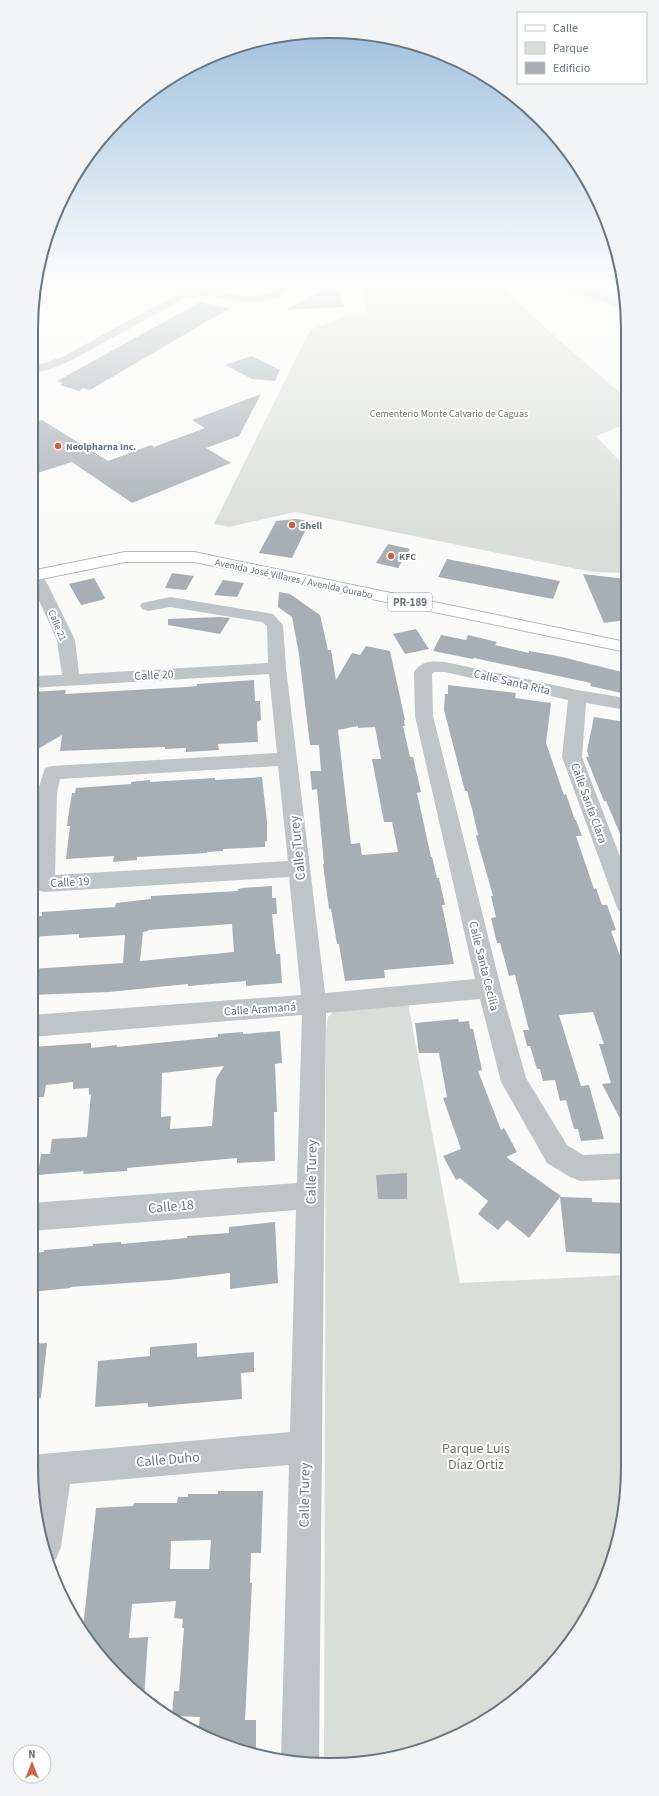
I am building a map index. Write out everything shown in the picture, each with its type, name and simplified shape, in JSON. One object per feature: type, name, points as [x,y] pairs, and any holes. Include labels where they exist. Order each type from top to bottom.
[{"type":"main road","name":"Avenida José Villares / Avenida Gurabo","points":[[38,574],[125,557],[194,557],[621,646]]},
{"type":"street","points":[[38,368],[52,364]]},
{"type":"street","name":"Calle 21","points":[[38,582],[66,640],[71,679]]},
{"type":"street","name":"Calle Turey","points":[[148,606],[170,602],[267,618],[275,625],[277,668],[314,1004],[300,1756]]},
{"type":"street","name":"Calle Santa Rita","points":[[424,695],[423,672],[430,666],[445,667],[577,696],[621,703]]},
{"type":"street","name":"Calle 20","points":[[38,681],[277,668]]},
{"type":"street","name":"Calle Santa Cecilia","points":[[424,695],[424,716],[488,988],[514,1082],[557,1154],[580,1168],[621,1166]]},
{"type":"street","name":"Calle Santa Clara","points":[[577,696],[572,757],[621,889]]},
{"type":"street","name":"Calle 19","points":[[287,759],[52,773],[47,793],[44,884],[300,868]]},
{"type":"street","name":"Calle Aramaná","points":[[38,1025],[314,1004],[488,988]]},
{"type":"street","name":"Calle 18","points":[[38,1216],[311,1195]]},
{"type":"street","name":"Calle Duho","points":[[44,1470],[305,1447]]},
{"type":"street","points":[[44,1470],[44,1523]]},
{"type":"green space","name":"Cementerio Monte Calvario de Caguas","points":[[293,364],[586,364],[621,394],[621,426],[596,436],[621,463],[621,573],[592,572],[295,512],[229,527],[214,524]]},
{"type":"green space","name":"Parque Luis Díaz Ortiz","points":[[408,1003],[460,1283],[621,1275],[621,1466],[619,1505],[611,1542],[599,1578],[572,1628],[549,1659],[536,1673],[507,1698],[491,1709],[441,1736],[405,1748],[368,1756],[330,1758],[324,1758],[326,1029],[328,1017],[335,1010]]},
{"type":"building","points":[[88,364],[135,364],[90,390],[83,388],[79,391],[60,385],[63,383],[57,381]]},
{"type":"building","points":[[268,364],[280,370],[275,381],[252,379],[225,365]]},
{"type":"building","points":[[261,394],[239,436],[206,448],[231,463],[132,503],[72,462],[38,473],[38,421],[42,420],[108,461],[151,445],[154,447],[205,428],[192,420]]},
{"type":"building","points":[[295,519],[310,521],[292,558],[259,553],[276,521]]},
{"type":"building","name":"KFC","points":[[388,544],[410,549],[398,568],[376,563]]},
{"type":"building","points":[[447,559],[560,581],[553,599],[438,577]]},
{"type":"building","points":[[172,573],[194,576],[186,590],[165,588]]},
{"type":"building","points":[[583,574],[621,578],[621,621],[604,623]]},
{"type":"building","points":[[94,578],[105,598],[81,605],[69,584]]},
{"type":"building","points":[[223,580],[244,583],[237,597],[214,595]]},
{"type":"building","points":[[279,592],[290,594],[320,615],[328,650],[331,650],[336,680],[352,653],[360,655],[366,646],[390,651],[405,720],[405,726],[403,726],[410,757],[413,757],[421,792],[417,793],[431,857],[437,878],[439,878],[445,905],[442,905],[454,964],[384,970],[385,978],[345,981],[339,944],[337,944],[331,909],[329,909],[323,864],[317,789],[312,790],[310,771],[321,771],[319,745],[310,745],[299,654],[292,617],[278,607]],"holes":[[[358,726],[358,728],[375,727],[381,759],[372,759],[384,822],[392,822],[398,852],[362,855],[360,843],[351,844],[338,730]]]},
{"type":"building","points":[[230,618],[220,634],[168,625],[168,619]]},
{"type":"building","points":[[416,629],[429,649],[405,654],[393,634]]},
{"type":"building","points":[[441,635],[466,640],[468,635],[497,642],[495,645],[529,653],[529,651],[558,656],[621,672],[621,693],[590,686],[591,683],[474,658],[433,651]]},
{"type":"building","points":[[254,680],[255,701],[260,701],[261,720],[257,722],[258,742],[218,744],[219,750],[186,752],[186,748],[165,749],[165,747],[60,751],[62,735],[38,749],[38,692],[66,690],[65,694],[186,687],[197,686],[197,684]]},
{"type":"building","points":[[448,685],[516,693],[515,698],[551,703],[546,743],[564,795],[566,794],[582,836],[576,836],[594,889],[596,888],[602,905],[607,905],[616,930],[611,931],[621,958],[621,1120],[602,1084],[611,1083],[599,1044],[604,1044],[593,1012],[559,1015],[581,1086],[589,1085],[604,1139],[581,1141],[578,1129],[574,1129],[566,1100],[560,1101],[555,1080],[543,1081],[540,1069],[537,1069],[530,1046],[527,1046],[523,1030],[529,1030],[515,975],[509,976],[500,943],[497,943],[491,918],[496,917],[491,896],[493,896],[476,836],[478,835],[472,809],[467,791],[465,791],[444,710],[445,694],[448,694]]},
{"type":"building","points":[[594,717],[621,721],[621,836],[606,801],[604,801],[586,757],[589,757],[587,751]]},
{"type":"building","points":[[262,777],[267,822],[267,841],[265,842],[265,847],[223,849],[223,851],[207,853],[137,857],[137,860],[113,862],[114,856],[66,859],[70,826],[67,826],[69,811],[72,793],[75,793],[76,788],[131,784],[131,782],[150,780],[150,782]]},
{"type":"building","points":[[272,886],[272,898],[276,898],[277,914],[272,914],[276,954],[280,954],[282,983],[246,986],[246,981],[188,986],[188,984],[109,992],[38,995],[38,969],[123,963],[125,935],[79,938],[79,934],[38,937],[38,916],[42,916],[42,912],[115,907],[116,903],[151,899],[151,896],[238,891],[238,889]],"holes":[[[232,924],[234,952],[140,961],[143,932],[148,930]]]},
{"type":"building","points":[[458,1019],[459,1022],[469,1021],[470,1029],[473,1029],[482,1070],[478,1071],[501,1130],[504,1128],[517,1152],[506,1157],[561,1196],[529,1238],[507,1220],[498,1230],[478,1214],[488,1201],[460,1178],[456,1180],[443,1156],[461,1149],[443,1098],[447,1097],[439,1053],[419,1053],[415,1023]]},
{"type":"building","points":[[280,1031],[282,1063],[275,1064],[277,1112],[274,1112],[275,1161],[237,1163],[237,1158],[127,1168],[127,1171],[83,1174],[84,1171],[38,1175],[41,1154],[50,1154],[52,1139],[87,1137],[91,1094],[89,1095],[89,1088],[73,1089],[73,1082],[46,1085],[44,1097],[38,1097],[38,1047],[91,1043],[91,1048],[117,1045],[117,1047],[218,1037],[218,1034],[243,1032],[243,1034]],"holes":[[[224,1066],[216,1079],[212,1126],[170,1129],[171,1116],[161,1117],[162,1073]]]},
{"type":"building","points":[[407,1173],[407,1199],[378,1199],[376,1175]]},
{"type":"building","points":[[560,1197],[592,1198],[592,1202],[621,1203],[621,1254],[566,1252]]},
{"type":"building","points":[[275,1222],[278,1283],[230,1289],[230,1273],[170,1280],[70,1287],[38,1291],[38,1252],[44,1252],[44,1250],[93,1246],[93,1244],[121,1242],[121,1244],[187,1238],[187,1236],[229,1233],[229,1227]]},
{"type":"building","points":[[47,1343],[41,1398],[38,1398],[38,1344]]},
{"type":"building","points":[[197,1343],[197,1357],[254,1352],[254,1372],[241,1373],[242,1399],[148,1407],[148,1403],[95,1407],[98,1361],[150,1356],[150,1347]]},
{"type":"building","points":[[218,1491],[263,1491],[261,1553],[251,1553],[250,1583],[252,1583],[245,1720],[256,1720],[256,1748],[236,1743],[199,1727],[200,1717],[180,1716],[172,1712],[174,1691],[179,1691],[184,1628],[182,1628],[183,1619],[174,1618],[176,1601],[132,1604],[129,1638],[148,1637],[145,1692],[110,1659],[84,1623],[96,1508],[133,1506],[134,1503],[177,1503],[178,1497],[188,1497],[188,1494],[218,1494]],"holes":[[[211,1540],[209,1569],[170,1569],[171,1541]]]},
{"type":"place","name":"Neolpharna Inc.","points":[[58,446]]},
{"type":"place","name":"Shell","points":[[292,525]]},
{"type":"place","name":"KFC","points":[[391,556]]}]
